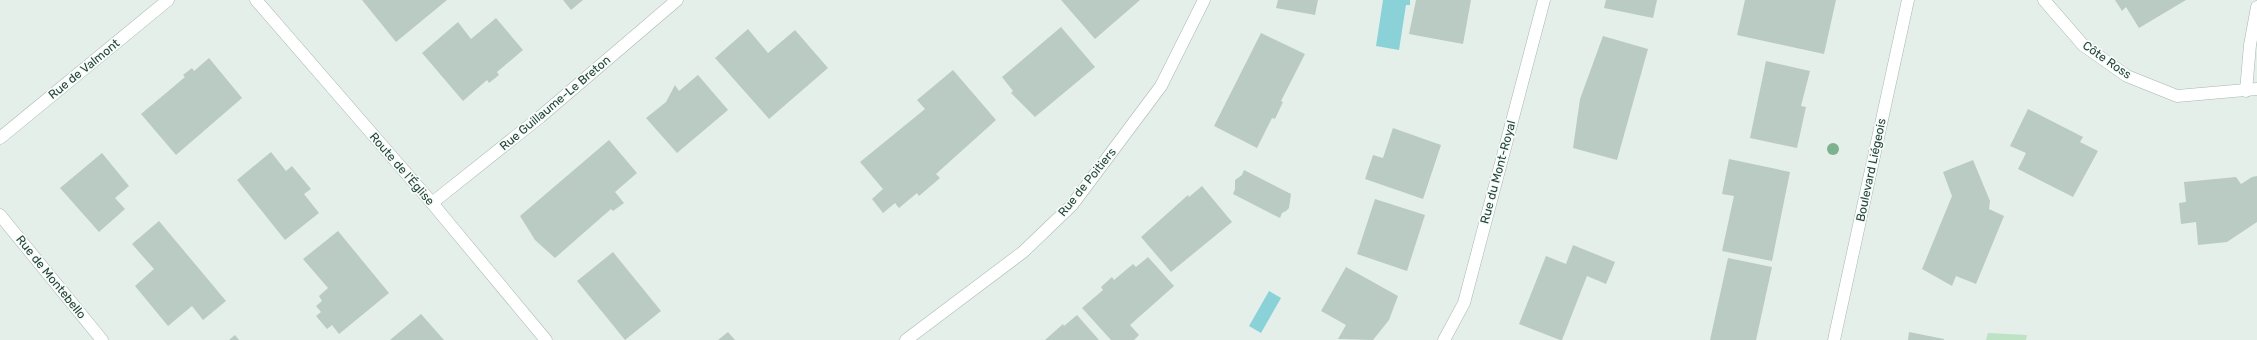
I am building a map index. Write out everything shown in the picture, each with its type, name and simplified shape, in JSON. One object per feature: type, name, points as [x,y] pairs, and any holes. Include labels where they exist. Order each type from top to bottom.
[{"type":"street","name":"Rue de Valmont","points":[[0,138],[168,0]]},
{"type":"street","name":"Route de l'Église","points":[[256,0],[432,203],[546,340]]},
{"type":"street","name":"Rue Guillaume-Le Breton","points":[[432,203],[540,117],[677,0]]},
{"type":"street","name":"Rue de Poitiers","points":[[906,340],[1023,252],[1072,205],[1161,86],[1204,0]]},
{"type":"street","name":"Rue du Mont-Royal","points":[[1444,340],[1464,303],[1544,0]]},
{"type":"street","name":"Boulevard Liégeois","points":[[1834,340],[1908,0]]},
{"type":"street","name":"Côte Ross","points":[[2044,0],[2083,45],[2127,76],[2178,96],[2252,90]]},
{"type":"street","points":[[2252,90],[2250,45],[2257,7]]},
{"type":"street","name":"Rue de Montebello","points":[[0,215],[102,340]]},
{"type":"green space","points":[[1988,333],[2027,335],[2026,340],[1986,340]]},
{"type":"water","points":[[1383,0],[1410,0],[1410,5],[1406,5],[1399,50],[1376,46]]},
{"type":"water","points":[[1269,291],[1281,298],[1261,333],[1249,326]]},
{"type":"building","points":[[362,0],[447,0],[396,42]]},
{"type":"building","points":[[563,0],[583,0],[571,10]]},
{"type":"building","points":[[1061,0],[1140,0],[1095,39]]},
{"type":"building","points":[[1278,0],[1318,0],[1315,15],[1276,8]]},
{"type":"building","points":[[1416,0],[1471,0],[1463,44],[1409,34]]},
{"type":"building","points":[[1606,0],[1657,0],[1653,18],[1604,8]]},
{"type":"building","points":[[1745,0],[1836,0],[1824,54],[1737,35]]},
{"type":"building","points":[[2115,0],[2186,0],[2139,28],[2126,7],[2122,11]]},
{"type":"building","points":[[496,18],[523,50],[497,72],[499,75],[489,83],[487,80],[463,101],[422,53],[458,22],[471,39]]},
{"type":"building","points":[[1061,27],[1095,67],[1035,117],[1011,93],[1013,91],[1002,77]]},
{"type":"building","points":[[748,29],[768,53],[795,30],[828,68],[769,119],[715,58]]},
{"type":"building","points":[[1261,33],[1305,54],[1281,101],[1283,102],[1275,119],[1272,118],[1257,148],[1214,126]]},
{"type":"building","points":[[1603,36],[1648,49],[1617,160],[1573,148],[1580,99]]},
{"type":"building","points":[[209,58],[242,98],[176,155],[141,114],[185,77],[183,75],[192,68],[194,71]]},
{"type":"building","points":[[1766,61],[1810,71],[1801,106],[1806,107],[1797,148],[1750,138]]},
{"type":"building","points":[[953,70],[996,120],[936,174],[940,178],[919,196],[917,193],[899,208],[895,203],[883,213],[872,199],[883,189],[860,162],[925,109],[917,100]]},
{"type":"building","points":[[698,75],[728,110],[677,153],[646,118],[666,102],[675,85],[679,91]]},
{"type":"building","points":[[2028,109],[2083,137],[2080,142],[2098,151],[2073,197],[2018,169],[2026,153],[2010,146]]},
{"type":"building","points":[[1393,128],[1441,145],[1423,199],[1365,179],[1373,155],[1383,158]]},
{"type":"building","points":[[609,140],[637,173],[615,192],[624,203],[613,211],[611,209],[555,258],[535,240],[520,216]]},
{"type":"building","points":[[271,152],[286,171],[292,166],[311,189],[304,194],[319,213],[285,240],[237,180]]},
{"type":"building","points":[[102,153],[129,186],[115,198],[125,209],[99,232],[60,188]]},
{"type":"building","points":[[1729,159],[1790,172],[1772,261],[1722,251],[1734,196],[1722,194]]},
{"type":"building","points":[[1973,160],[1990,201],[1989,209],[2004,216],[1976,284],[1956,276],[1952,286],[1922,269],[1952,196],[1943,172]]},
{"type":"building","points":[[1244,170],[1291,194],[1289,208],[1282,213],[1280,218],[1233,194],[1235,189],[1235,180],[1242,175]]},
{"type":"building","points":[[2257,176],[2257,222],[2227,242],[2198,245],[2196,222],[2181,224],[2179,203],[2186,202],[2184,182],[2236,177],[2241,184],[2252,177]]},
{"type":"building","points":[[1202,186],[1232,222],[1171,272],[1141,237],[1188,195],[1189,197]]},
{"type":"building","points":[[1375,199],[1425,215],[1407,271],[1357,254]]},
{"type":"building","points":[[159,221],[226,301],[203,320],[192,306],[168,326],[135,286],[154,269],[132,244]]},
{"type":"building","points":[[338,231],[389,293],[339,334],[332,325],[327,329],[316,316],[321,312],[316,306],[322,301],[319,296],[328,288],[303,259]]},
{"type":"building","points":[[1573,245],[1615,262],[1606,284],[1587,276],[1562,340],[1560,340],[1519,324],[1546,256],[1566,264]]},
{"type":"building","points":[[613,252],[661,311],[625,340],[577,281]]},
{"type":"building","points":[[1148,257],[1174,286],[1130,325],[1139,335],[1134,340],[1111,340],[1082,308],[1103,290],[1101,287],[1112,277],[1114,280],[1133,264],[1136,267]]},
{"type":"building","points":[[1728,258],[1772,267],[1756,340],[1710,340]]},
{"type":"building","points":[[1346,267],[1398,296],[1389,320],[1373,340],[1338,339],[1346,325],[1321,311]]},
{"type":"building","points":[[421,314],[444,340],[390,340]]},
{"type":"building","points":[[1077,315],[1099,340],[1045,340],[1063,324],[1064,326]]},
{"type":"building","points":[[728,332],[735,340],[718,340]]},
{"type":"building","points":[[1909,332],[1944,339],[1944,340],[1908,340]]},
{"type":"building","points":[[235,335],[239,340],[229,340]]}]
